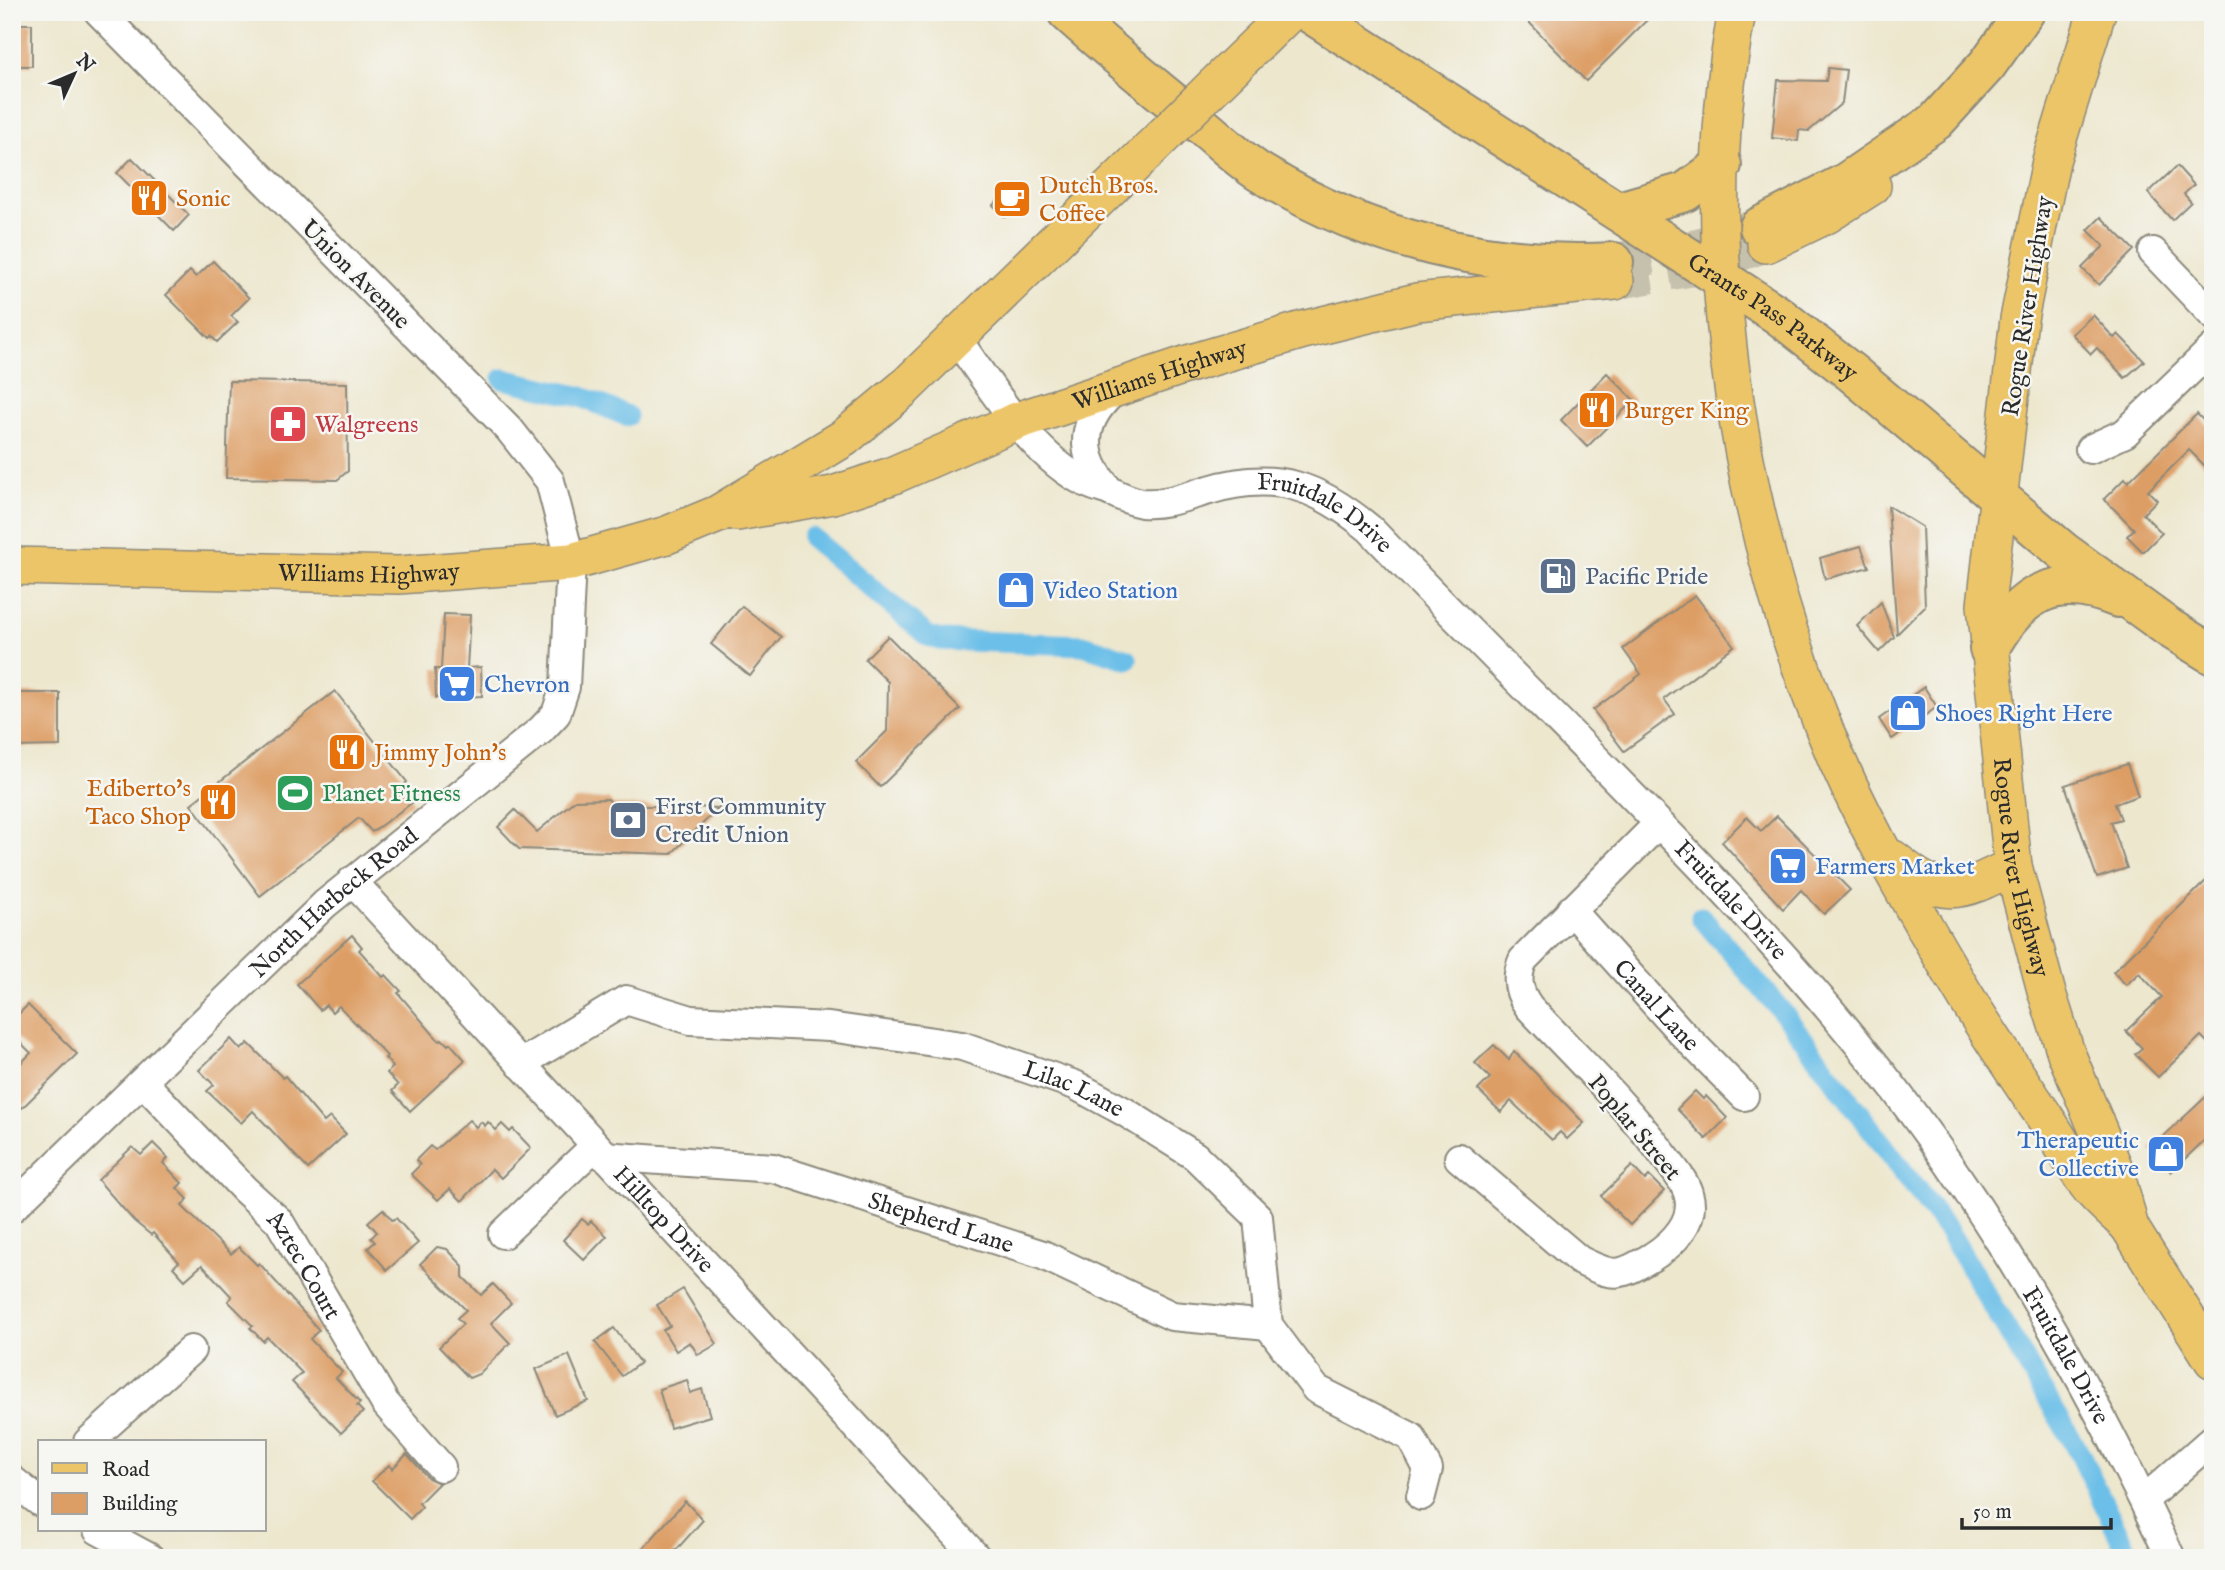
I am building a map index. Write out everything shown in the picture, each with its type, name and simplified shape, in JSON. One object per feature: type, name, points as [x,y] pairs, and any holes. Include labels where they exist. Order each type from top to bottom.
[{"type":"highway","points":[[1067,12],[1262,175],[1356,224],[1445,250],[1518,262],[1615,271]]},
{"type":"highway","name":"Grants Pass Parkway","points":[[1308,12],[1724,278],[1852,373],[2064,552],[2213,655]]},
{"type":"highway","points":[[1763,236],[1936,121],[1987,65],[2025,12]]},
{"type":"highway","points":[[1619,211],[1685,192],[1723,166]]},
{"type":"highway","points":[[1989,649],[2013,611],[2042,591],[2071,587],[2093,588],[2145,610]]},
{"type":"main road","name":"Williams Highway","points":[[12,566],[399,575],[571,562],[667,535],[718,514],[844,438],[903,389],[1290,12]]},
{"type":"main road","points":[[1737,12],[1724,111],[1725,324],[1740,430],[1769,562],[1811,694],[1839,764],[1882,849],[1982,1025],[2090,1188],[2130,1228]]},
{"type":"main road","name":"Rogue River Highway","points":[[2097,12],[2051,161],[2019,319],[1986,605],[1989,649],[2013,866],[2046,990],[2090,1114],[2115,1171],[2130,1228],[2213,1360]]},
{"type":"main road","name":"Williams Highway","points":[[718,514],[833,495],[891,476],[1017,421],[1120,386],[1303,330],[1417,303],[1615,271]]},
{"type":"main road","points":[[1882,849],[1932,888],[1951,890],[1986,880],[2013,866]]},
{"type":"main road","points":[[2029,1094],[2074,1118],[2090,1114]]},
{"type":"street","name":"Union Avenue","points":[[99,12],[509,429],[550,481],[571,562]]},
{"type":"street","points":[[2153,252],[2213,315]]},
{"type":"street","name":"Fruitdale Drive","points":[[956,338],[1017,421],[1072,474],[1111,492],[1144,503],[1173,501],[1250,480],[1278,481],[1315,491],[1346,509],[1370,529],[1776,948],[1877,1067],[1970,1197],[2028,1293],[2080,1380],[2144,1500],[2171,1558]]},
{"type":"street","points":[[2091,449],[2125,433],[2213,348]]},
{"type":"street","points":[[1111,492],[1089,459],[1087,437],[1093,413],[1120,386]]},
{"type":"street","name":"North Harbeck Road","points":[[12,1208],[352,881],[452,803],[556,714],[565,687],[571,562]]},
{"type":"street","name":"Poplar Street","points":[[1459,1158],[1579,1260],[1602,1272],[1624,1274],[1656,1254],[1683,1230],[1690,1212],[1688,1193],[1678,1175],[1652,1139],[1521,996],[1518,982],[1523,960],[1658,824]]},
{"type":"street","name":"Hilltop Drive","points":[[352,881],[599,1151],[880,1450],[976,1558]]},
{"type":"street","name":"Canal Lane","points":[[1571,910],[1679,1030],[1744,1096]]},
{"type":"street","name":"Lilac Lane","points":[[520,1064],[626,1000],[691,1020],[829,1027],[962,1046],[1075,1085],[1195,1156],[1258,1217],[1268,1325]]},
{"type":"street","name":"Aztec Court","points":[[143,1082],[279,1221],[385,1403],[442,1467]]},
{"type":"street","points":[[503,1234],[599,1151]]},
{"type":"street","name":"Shepherd Lane","points":[[599,1151],[773,1168],[1043,1255],[1172,1316],[1268,1325]]},
{"type":"street","points":[[1268,1325],[1316,1389],[1411,1437],[1428,1469],[1421,1496]]},
{"type":"street","points":[[90,1440],[191,1350]]},
{"type":"street","points":[[2144,1500],[2213,1439]]},
{"type":"street","points":[[102,1532],[150,1558]]},
{"type":"building","points":[[1519,12],[1655,12],[1586,81]]},
{"type":"building","points":[[12,24],[32,24],[32,66],[12,66]]},
{"type":"building","points":[[1828,68],[1846,70],[1842,103],[1809,131],[1799,130],[1798,141],[1772,138],[1778,80],[1826,81]]},
{"type":"building","points":[[132,158],[189,215],[174,231],[117,173]]},
{"type":"building","points":[[2177,166],[2194,185],[2184,194],[2191,202],[2172,220],[2148,193]]},
{"type":"building","name":"Dutch Bros. Coffee","points":[[1013,186],[1025,199],[1005,217],[993,205]]},
{"type":"building","points":[[2101,217],[2134,250],[2099,285],[2082,268],[2104,246],[2088,230]]},
{"type":"building","points":[[213,261],[249,298],[231,316],[238,322],[217,342],[211,336],[209,338],[166,295],[190,271],[196,277]]},
{"type":"building","points":[[2093,315],[2114,338],[2118,334],[2144,361],[2125,378],[2097,348],[2091,354],[2072,334]]},
{"type":"building","name":"Burger King","points":[[1607,373],[1634,400],[1587,447],[1561,420]]},
{"type":"building","points":[[229,381],[347,383],[348,471],[337,480],[226,478]]},
{"type":"building","points":[[2197,414],[2213,430],[2213,474],[2189,450],[2148,491],[2157,500],[2143,514],[2162,533],[2143,552],[2127,536],[2134,529],[2104,499],[2125,478],[2128,482]]},
{"type":"building","points":[[1888,506],[1922,527],[1925,606],[1897,634]]},
{"type":"building","points":[[1861,546],[1869,567],[1825,579],[1820,558]]},
{"type":"building","points":[[1695,595],[1734,646],[1664,699],[1675,714],[1624,751],[1593,710],[1641,674],[1623,649]]},
{"type":"building","points":[[1881,602],[1894,637],[1879,652],[1857,626]]},
{"type":"building","points":[[742,606],[781,637],[750,676],[711,644]]},
{"type":"building","points":[[444,614],[470,615],[467,668],[481,667],[482,696],[436,698],[435,669],[441,669]]},
{"type":"building","points":[[888,636],[960,709],[880,787],[856,762],[887,731],[888,682],[865,659]]},
{"type":"building","name":"Shoes Right Here","points":[[1924,687],[1937,707],[1892,739],[1879,719]]},
{"type":"building","points":[[335,691],[407,782],[403,786],[413,802],[372,832],[359,818],[260,896],[191,804]]},
{"type":"building","points":[[12,693],[60,693],[60,746],[12,747]]},
{"type":"building","points":[[2127,764],[2138,796],[2115,804],[2121,819],[2111,822],[2127,868],[2097,878],[2065,785]]},
{"type":"building","name":"First Community Credit Union","points":[[608,799],[613,805],[719,808],[671,854],[519,849],[498,827],[515,810],[537,832],[575,800]]},
{"type":"building","points":[[1777,816],[1850,890],[1824,914],[1801,890],[1783,909],[1722,842],[1747,817],[1761,831]]},
{"type":"building","points":[[2213,874],[2213,1048],[2201,1036],[2158,1077],[2135,1054],[2142,1048],[2126,1031],[2162,997],[2139,973],[2126,985],[2113,972]]},
{"type":"building","points":[[352,935],[362,947],[359,950],[383,977],[386,975],[401,991],[398,993],[439,1041],[442,1039],[448,1045],[450,1043],[465,1060],[410,1111],[392,1091],[398,1085],[387,1073],[393,1067],[385,1058],[387,1056],[339,1006],[332,1012],[326,1005],[320,1010],[297,984]]},
{"type":"building","points":[[28,1005],[77,1054],[22,1108],[12,1098],[12,1072],[31,1053],[12,1034],[12,1020]]},
{"type":"building","points":[[231,1039],[241,1050],[248,1043],[283,1078],[285,1076],[324,1122],[330,1117],[346,1134],[308,1169],[253,1111],[241,1123],[207,1091],[214,1085],[199,1070]]},
{"type":"building","points":[[1494,1045],[1509,1060],[1514,1051],[1584,1123],[1567,1139],[1560,1132],[1552,1140],[1511,1101],[1501,1112],[1478,1090],[1490,1078],[1475,1063]]},
{"type":"building","points":[[2213,1090],[2213,1132],[2171,1172],[2150,1149]]},
{"type":"building","points":[[1695,1091],[1703,1099],[1706,1096],[1727,1118],[1706,1139],[1677,1109]]},
{"type":"building","points":[[469,1120],[476,1127],[481,1122],[485,1126],[488,1122],[496,1130],[502,1124],[510,1132],[513,1129],[531,1148],[501,1178],[492,1169],[462,1201],[450,1189],[438,1200],[411,1174],[420,1165],[416,1160],[430,1146],[435,1150]]},
{"type":"building","points":[[153,1143],[168,1158],[163,1163],[182,1183],[177,1188],[188,1199],[182,1206],[231,1254],[239,1247],[257,1265],[259,1263],[319,1330],[310,1339],[342,1372],[336,1378],[360,1403],[357,1406],[363,1412],[341,1433],[292,1382],[302,1373],[267,1337],[263,1341],[250,1328],[253,1326],[228,1301],[232,1297],[202,1265],[185,1280],[173,1267],[179,1262],[153,1233],[151,1235],[134,1221],[98,1180],[132,1147],[141,1155]]},
{"type":"building","points":[[1632,1166],[1645,1180],[1649,1176],[1664,1191],[1630,1225],[1601,1196]]},
{"type":"building","points":[[383,1209],[392,1220],[396,1218],[418,1243],[387,1270],[368,1248],[375,1242],[371,1238],[377,1232],[368,1222]]},
{"type":"building","points":[[582,1219],[588,1224],[591,1221],[607,1236],[584,1260],[563,1240]]},
{"type":"building","points":[[437,1247],[447,1249],[463,1266],[463,1277],[481,1295],[493,1284],[511,1303],[491,1323],[510,1343],[479,1374],[469,1378],[439,1347],[463,1324],[457,1318],[466,1310],[420,1264]]},
{"type":"building","points":[[683,1289],[717,1344],[698,1355],[690,1342],[676,1351],[663,1330],[670,1326],[657,1305]]},
{"type":"building","points":[[614,1328],[640,1363],[622,1376],[595,1342]]},
{"type":"building","points":[[569,1355],[588,1401],[555,1415],[536,1369]]},
{"type":"building","points":[[687,1380],[690,1393],[702,1389],[710,1416],[670,1428],[659,1389]]},
{"type":"building","points":[[407,1454],[428,1478],[439,1483],[419,1503],[422,1507],[410,1519],[372,1481],[389,1465],[392,1469]]},
{"type":"building","points":[[685,1501],[703,1520],[669,1558],[635,1558]]},
{"type":"waterway","points":[[503,379],[582,397],[627,416]]},
{"type":"waterway","points":[[812,538],[928,636],[940,640],[1083,645],[1127,659]]},
{"type":"waterway","points":[[1701,917],[1784,1014],[1949,1232],[2079,1452],[2130,1558]]},
{"type":"tunnel","points":[[1614,262],[1692,249],[1759,227]]},
{"type":"tunnel","points":[[1615,281],[1697,267],[1766,244]]},
{"type":"place","name":"Sonic","points":[[149,198]]},
{"type":"place","name":"Dutch Bros. Coffee","points":[[1012,199]]},
{"type":"place","name":"Burger King","points":[[1597,410]]},
{"type":"place","name":"Walgreens","points":[[288,424]]},
{"type":"place","name":"Pacific Pride","points":[[1558,576]]},
{"type":"place","name":"Video Station","points":[[1016,590]]},
{"type":"place","name":"Chevron","points":[[457,684]]},
{"type":"place","name":"Shoes Right Here","points":[[1908,713]]},
{"type":"place","name":"Jimmy John's","points":[[347,752]]},
{"type":"place","name":"Planet Fitness","points":[[295,793]]},
{"type":"place","name":"Ediberto's Taco Shop","points":[[218,802]]},
{"type":"place","name":"First Community Credit Union","points":[[628,820]]},
{"type":"place","name":"Farmers Market","points":[[1788,866]]},
{"type":"place","name":"Therapeutic Collective","points":[[2166,1154]]}]
